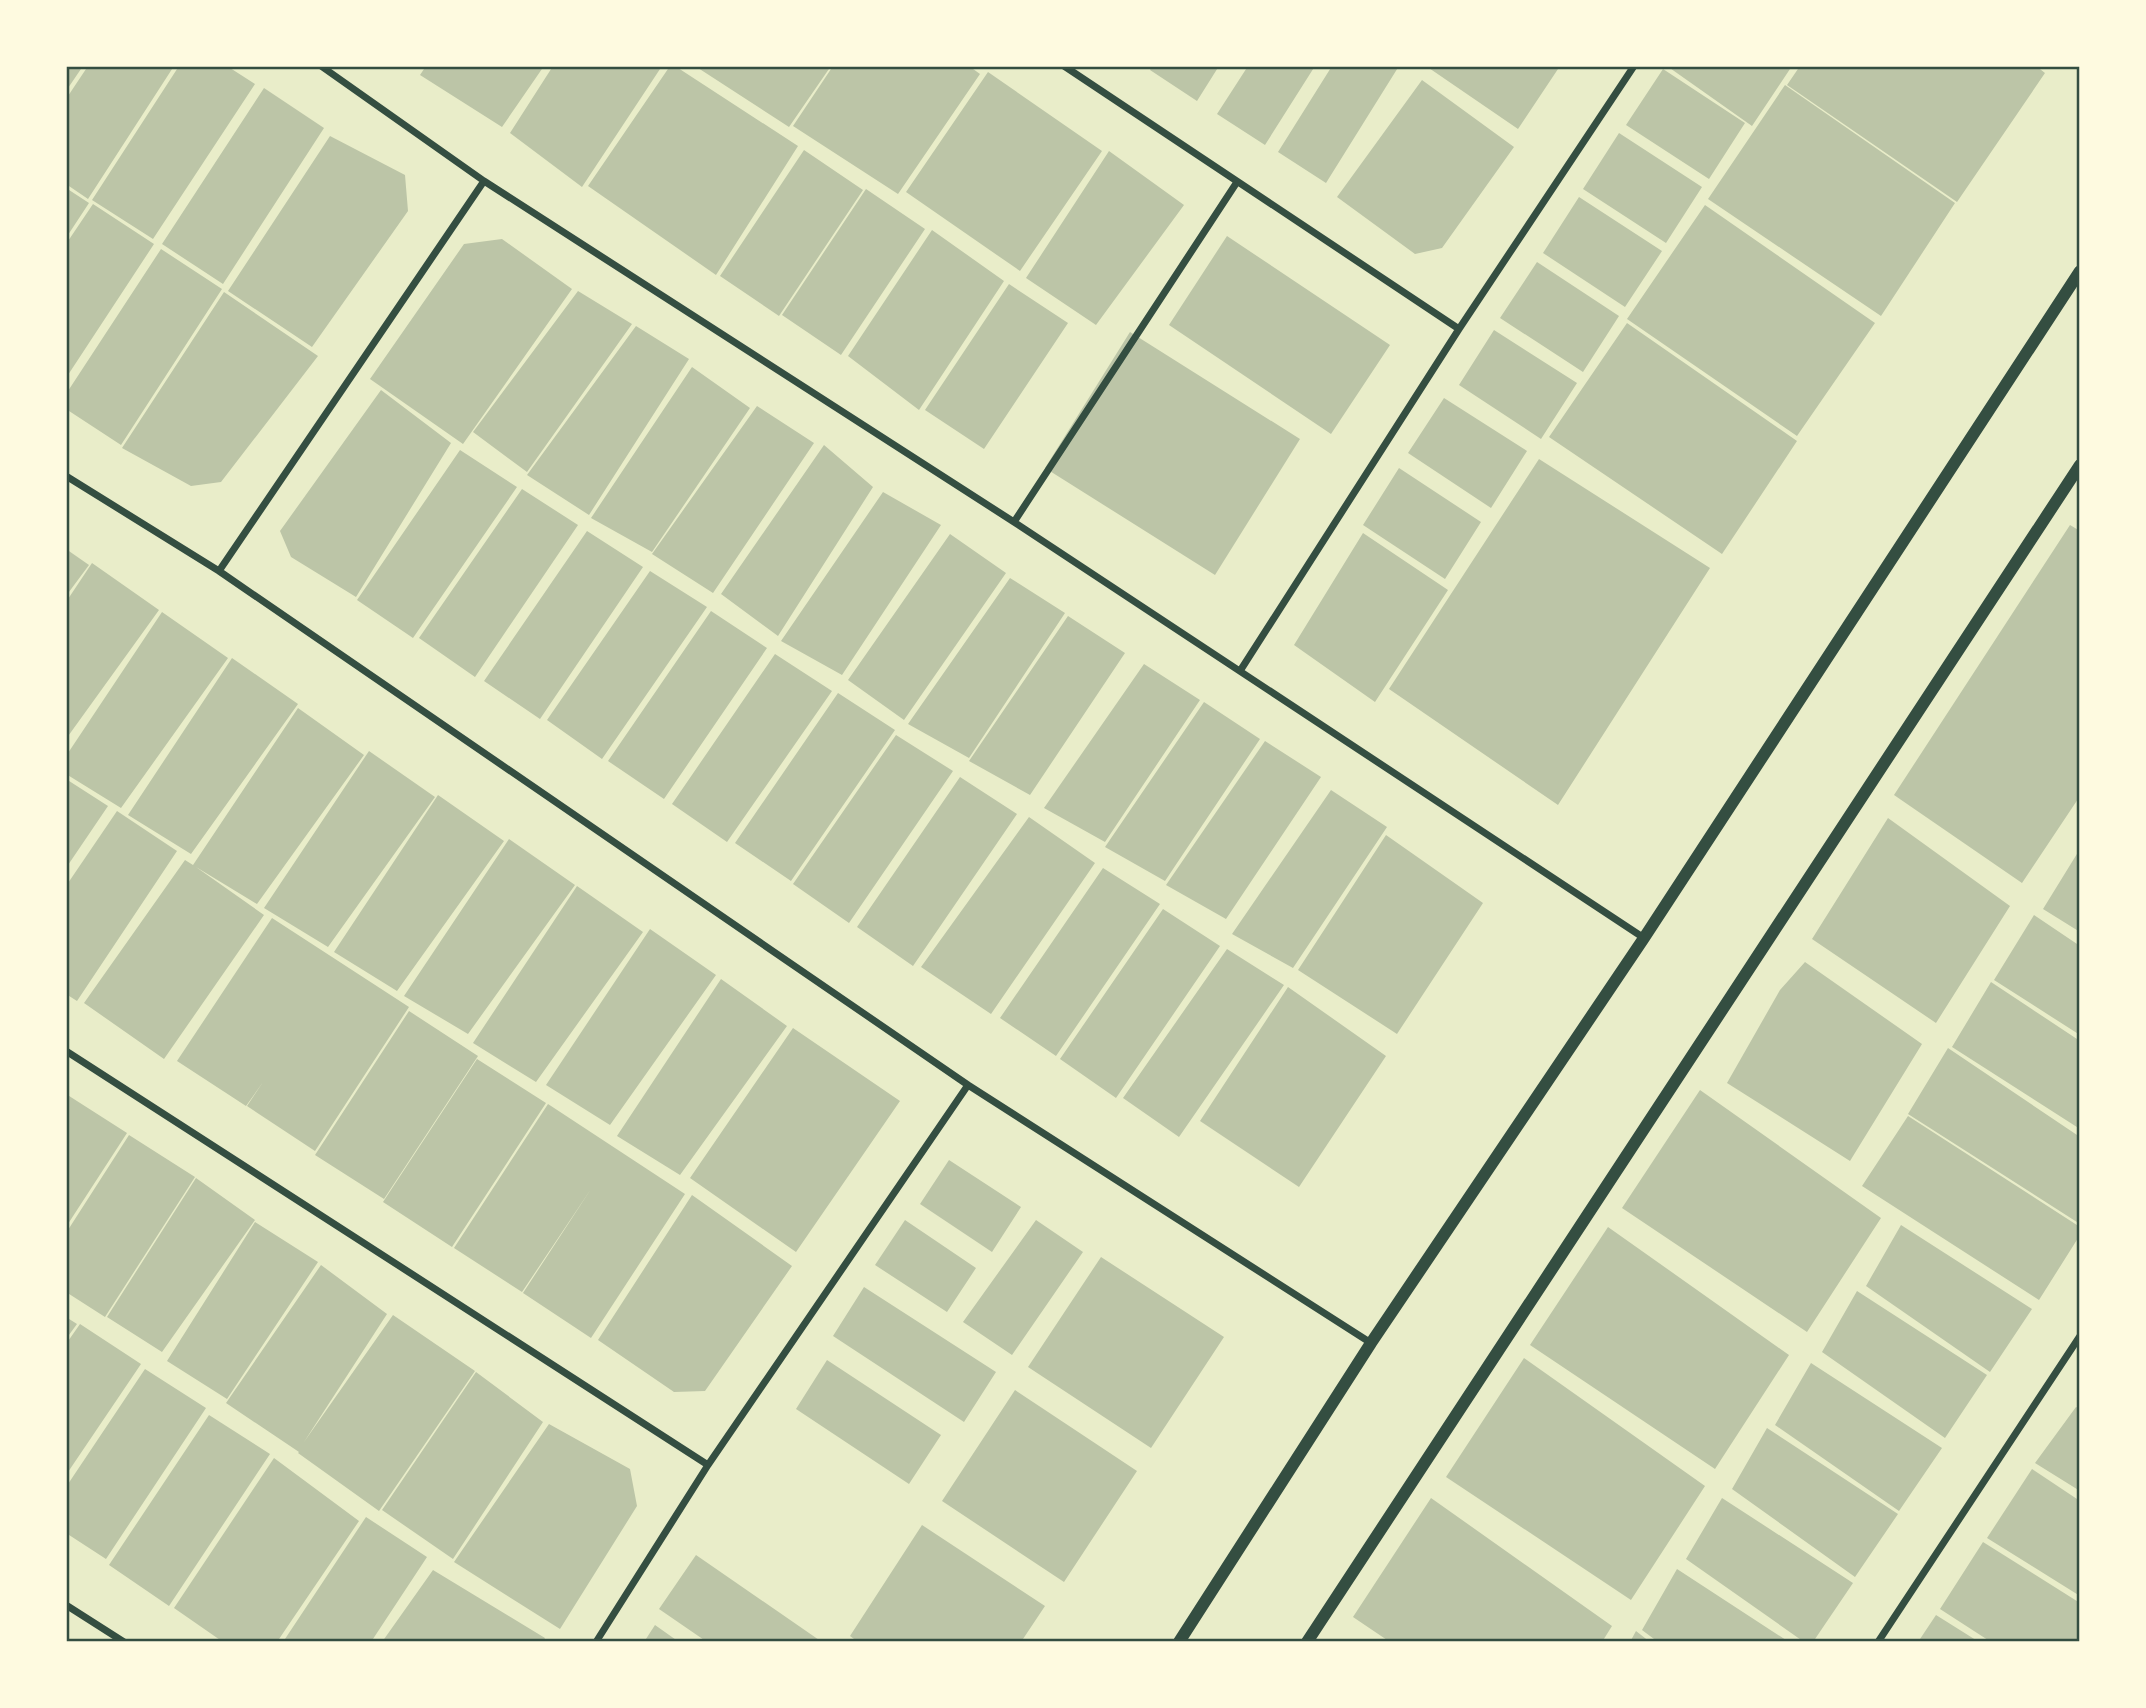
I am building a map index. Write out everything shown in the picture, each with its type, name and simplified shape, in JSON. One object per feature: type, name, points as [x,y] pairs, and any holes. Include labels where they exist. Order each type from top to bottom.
[{"type":"street","points":[[321,66],[484,181],[1014,522],[1644,939]]},
{"type":"street","points":[[1064,66],[1459,329]]},
{"type":"street","points":[[1240,671],[1459,329],[1634,66]]},
{"type":"street","points":[[219,571],[484,181]]},
{"type":"street","points":[[1014,522],[1237,182]]},
{"type":"street","points":[[1179,1642],[1371,1343],[1644,939],[2080,271]]},
{"type":"street","points":[[1307,1642],[2080,465]]},
{"type":"street","points":[[66,476],[219,571],[968,1085],[1371,1343]]},
{"type":"street","points":[[66,1051],[708,1465]]},
{"type":"street","points":[[596,1642],[708,1465],[968,1085]]},
{"type":"street","points":[[1878,1642],[2080,1336]]},
{"type":"street","points":[[66,1605],[124,1642]]},
{"type":"building","points":[[66,66],[83,66],[66,91]]},
{"type":"building","points":[[88,66],[174,66],[88,199],[66,184],[66,99]]},
{"type":"building","points":[[179,66],[227,66],[255,84],[153,239],[92,200]]},
{"type":"building","points":[[426,66],[544,66],[502,127],[420,75]]},
{"type":"building","points":[[553,66],[662,66],[582,187],[510,133]]},
{"type":"building","points":[[670,66],[675,66],[798,146],[716,275],[588,186]]},
{"type":"building","points":[[695,66],[831,66],[789,127]]},
{"type":"building","points":[[833,66],[969,66],[980,74],[898,194],[793,126]]},
{"type":"building","points":[[1152,66],[1219,66],[1197,101],[1150,70]]},
{"type":"building","points":[[1248,66],[1315,66],[1265,145],[1217,114]]},
{"type":"building","points":[[1332,66],[1399,66],[1326,183],[1278,152]]},
{"type":"building","points":[[1426,66],[1560,66],[1518,129]]},
{"type":"building","points":[[1667,66],[1786,66],[1790,69],[1752,126]]},
{"type":"building","points":[[1800,66],[2036,66],[2045,73],[1957,202],[1787,85]]},
{"type":"building","points":[[1663,69],[1745,123],[1709,179],[1626,125]]},
{"type":"building","points":[[988,72],[1102,151],[1020,271],[906,192]]},
{"type":"building","points":[[1422,80],[1514,147],[1442,248],[1415,254],[1337,197]]},
{"type":"building","points":[[1785,85],[1955,203],[1881,316],[1708,199]]},
{"type":"building","points":[[264,88],[324,128],[223,284],[162,244]]},
{"type":"building","points":[[1619,133],[1702,187],[1666,243],[1583,189]]},
{"type":"building","points":[[330,136],[405,175],[408,211],[312,347],[228,291]]},
{"type":"building","points":[[804,150],[863,190],[779,316],[720,276]]},
{"type":"building","points":[[1109,151],[1184,205],[1096,325],[1026,278]]},
{"type":"building","points":[[66,188],[89,203],[66,238]]},
{"type":"building","points":[[866,189],[925,229],[841,355],[782,315]]},
{"type":"building","points":[[1579,197],[1662,251],[1625,307],[1543,253]]},
{"type":"building","points":[[93,204],[154,244],[66,378],[66,244]]},
{"type":"building","points":[[1705,205],[1875,323],[1797,436],[1627,319]]},
{"type":"building","points":[[932,230],[1004,281],[919,410],[848,356]]},
{"type":"building","points":[[1227,236],[1390,345],[1331,434],[1169,325]]},
{"type":"building","points":[[502,239],[572,289],[463,444],[370,379],[464,244]]},
{"type":"building","points":[[161,249],[222,289],[121,445],[66,409],[66,394]]},
{"type":"building","points":[[1537,262],[1619,316],[1583,372],[1500,318]]},
{"type":"building","points":[[1009,284],[1068,323],[984,449],[925,410]]},
{"type":"building","points":[[578,291],[632,324],[527,472],[473,432]]},
{"type":"building","points":[[224,292],[318,356],[221,482],[191,486],[122,448]]},
{"type":"building","points":[[1627,323],[1797,441],[1722,554],[1549,437]]},
{"type":"building","points":[[636,326],[689,359],[589,515],[527,475]]},
{"type":"building","points":[[1494,330],[1577,383],[1541,439],[1459,385]]},
{"type":"building","points":[[1130,332],[1300,439],[1215,575],[1045,468]]},
{"type":"building","points":[[692,367],[750,408],[652,552],[591,518]]},
{"type":"building","points":[[381,390],[451,443],[356,597],[291,557],[280,531]]},
{"type":"building","points":[[1444,398],[1527,451],[1491,508],[1408,453]]},
{"type":"building","points":[[757,406],[814,443],[713,593],[652,554]]},
{"type":"building","points":[[824,445],[873,487],[778,636],[721,594]]},
{"type":"building","points":[[460,450],[517,487],[413,638],[357,600]]},
{"type":"building","points":[[1539,459],[1710,568],[1558,805],[1389,689]]},
{"type":"building","points":[[1399,468],[1481,522],[1445,579],[1363,525]]},
{"type":"building","points":[[522,489],[578,525],[475,677],[419,638]]},
{"type":"building","points":[[883,492],[941,525],[842,675],[781,641]]},
{"type":"building","points":[[2070,525],[2080,531],[2080,796],[2022,883],[1894,795]]},
{"type":"building","points":[[587,531],[643,567],[540,719],[484,681]]},
{"type":"building","points":[[1363,533],[1448,590],[1375,702],[1294,645]]},
{"type":"building","points":[[950,534],[1006,573],[904,720],[848,680]]},
{"type":"building","points":[[66,549],[89,565],[66,596]]},
{"type":"building","points":[[92,563],[159,610],[66,739],[66,602]]},
{"type":"building","points":[[650,571],[707,607],[602,759],[547,720]]},
{"type":"building","points":[[1010,578],[1065,613],[969,758],[908,724]]},
{"type":"building","points":[[711,611],[767,648],[664,799],[608,761]]},
{"type":"building","points":[[162,612],[228,658],[121,808],[66,774],[66,756]]},
{"type":"building","points":[[1068,616],[1125,653],[1030,795],[969,761]]},
{"type":"building","points":[[775,654],[832,691],[727,842],[672,804]]},
{"type":"building","points":[[232,658],[298,704],[191,854],[128,815]]},
{"type":"building","points":[[1144,664],[1200,700],[1105,842],[1044,808]]},
{"type":"building","points":[[838,693],[895,730],[791,881],[735,843]]},
{"type":"building","points":[[1204,702],[1260,739],[1165,881],[1105,847]]},
{"type":"building","points":[[298,708],[364,755],[257,904],[196,867],[264,915],[164,1059],[84,1003],[185,860],[193,865]]},
{"type":"building","points":[[896,735],[953,771],[849,923],[793,884]]},
{"type":"building","points":[[1265,741],[1321,777],[1226,919],[1166,885]]},
{"type":"building","points":[[369,751],[435,797],[328,947],[264,908]]},
{"type":"building","points":[[960,777],[1017,814],[913,966],[857,927]]},
{"type":"building","points":[[66,779],[108,806],[66,868]]},
{"type":"building","points":[[1331,790],[1387,827],[1293,968],[1232,934]]},
{"type":"building","points":[[438,795],[504,841],[397,991],[334,952]]},
{"type":"building","points":[[117,811],[177,851],[77,1001],[66,994],[66,886]]},
{"type":"building","points":[[1029,817],[1095,863],[991,1014],[921,967]]},
{"type":"building","points":[[1888,818],[2010,906],[1936,1023],[1812,939]]},
{"type":"building","points":[[1386,835],[1483,903],[1397,1034],[1298,970]]},
{"type":"building","points":[[509,839],[575,885],[468,1034],[404,996]]},
{"type":"building","points":[[2080,849],[2080,932],[2043,909]]},
{"type":"building","points":[[1103,868],[1160,904],[1056,1056],[1000,1018]]},
{"type":"building","points":[[577,886],[643,932],[536,1082],[473,1043]]},
{"type":"building","points":[[1163,909],[1220,946],[1116,1098],[1060,1059]]},
{"type":"building","points":[[2034,915],[2080,946],[2080,1035],[1994,980]]},
{"type":"building","points":[[272,918],[409,1007],[315,1151],[247,1106],[263,1082],[246,1106],[177,1061]]},
{"type":"building","points":[[650,929],[716,975],[610,1125],[546,1085]]},
{"type":"building","points":[[1227,949],[1284,985],[1179,1137],[1123,1098]]},
{"type":"building","points":[[1805,962],[1922,1044],[1850,1161],[1727,1083],[1780,990]]},
{"type":"building","points":[[721,979],[787,1026],[680,1175],[617,1136]]},
{"type":"building","points":[[1991,982],[2080,1041],[2080,1129],[1952,1047]]},
{"type":"building","points":[[1288,987],[1386,1056],[1299,1187],[1200,1121]]},
{"type":"building","points":[[409,1011],[478,1056],[384,1199],[315,1155]]},
{"type":"building","points":[[793,1028],[900,1101],[796,1252],[690,1178]]},
{"type":"building","points":[[1948,1048],[2080,1137],[2080,1224],[1908,1114]]},
{"type":"building","points":[[477,1059],[546,1103],[452,1247],[383,1202]]},
{"type":"building","points":[[1700,1090],[1881,1218],[1807,1332],[1622,1208]]},
{"type":"building","points":[[66,1094],[127,1133],[66,1227]]},
{"type":"building","points":[[548,1104],[685,1194],[591,1338],[523,1293],[591,1189],[522,1292],[454,1248]]},
{"type":"building","points":[[1908,1116],[2080,1227],[2080,1235],[2039,1300],[1862,1186]]},
{"type":"building","points":[[129,1135],[195,1177],[105,1317],[66,1292],[66,1233]]},
{"type":"building","points":[[949,1160],[1021,1207],[992,1252],[920,1204]]},
{"type":"building","points":[[196,1178],[255,1220],[162,1352],[107,1317]]},
{"type":"building","points":[[692,1195],[792,1266],[705,1391],[674,1392],[598,1340]]},
{"type":"building","points":[[905,1220],[976,1268],[947,1312],[875,1265]]},
{"type":"building","points":[[1036,1220],[1083,1252],[1012,1355],[963,1322]]},
{"type":"building","points":[[255,1222],[318,1262],[227,1399],[167,1361]]},
{"type":"building","points":[[1901,1225],[2032,1309],[1990,1372],[1866,1286]]},
{"type":"building","points":[[1608,1227],[1789,1355],[1715,1469],[1530,1345]]},
{"type":"building","points":[[1101,1257],[1224,1337],[1151,1448],[1028,1367]]},
{"type":"building","points":[[321,1265],[387,1314],[304,1442],[393,1315],[475,1371],[379,1511],[226,1403]]},
{"type":"building","points":[[864,1287],[996,1372],[964,1422],[833,1336]]},
{"type":"building","points":[[1857,1291],[1987,1375],[1945,1438],[1822,1352]]},
{"type":"building","points":[[66,1317],[77,1324],[66,1339]]},
{"type":"building","points":[[80,1324],[141,1364],[66,1475],[66,1344]]},
{"type":"building","points":[[1524,1358],[1705,1486],[1631,1600],[1446,1477]]},
{"type":"building","points":[[827,1360],[941,1435],[909,1484],[796,1409]]},
{"type":"building","points":[[1811,1363],[1942,1448],[1899,1511],[1775,1425]]},
{"type":"building","points":[[145,1369],[206,1408],[106,1559],[66,1533],[66,1487]]},
{"type":"building","points":[[476,1372],[543,1422],[453,1559],[382,1510]]},
{"type":"building","points":[[1015,1390],[1137,1471],[1064,1582],[942,1501]]},
{"type":"building","points":[[2076,1407],[2080,1409],[2080,1491],[2035,1463]]},
{"type":"building","points":[[209,1415],[270,1454],[169,1606],[109,1565]]},
{"type":"building","points":[[549,1424],[630,1469],[637,1506],[560,1629],[454,1562]]},
{"type":"building","points":[[1767,1428],[1898,1514],[1855,1577],[1732,1489]]},
{"type":"building","points":[[274,1458],[359,1521],[277,1642],[223,1642],[174,1608]]},
{"type":"building","points":[[2032,1469],[2080,1501],[2080,1596],[1987,1538]]},
{"type":"building","points":[[1431,1498],[1612,1626],[1602,1642],[1390,1642],[1353,1617]]},
{"type":"building","points":[[1722,1498],[1853,1583],[1813,1642],[1804,1642],[1686,1559]]},
{"type":"building","points":[[366,1517],[427,1557],[371,1642],[283,1642]]},
{"type":"building","points":[[922,1525],[1045,1606],[1021,1642],[858,1642],[850,1636]]},
{"type":"building","points":[[1983,1542],[2080,1603],[2080,1634],[2075,1642],[1991,1642],[1940,1609]]},
{"type":"building","points":[[696,1555],[822,1642],[707,1642],[659,1609]]},
{"type":"building","points":[[1677,1569],[1789,1642],[1658,1642],[1642,1630]]},
{"type":"building","points":[[433,1570],[545,1638],[543,1642],[382,1642]]},
{"type":"building","points":[[1936,1615],[1979,1642],[1918,1642]]},
{"type":"building","points":[[655,1625],[679,1642],[644,1642]]},
{"type":"building","points":[[1636,1631],[1650,1642],[1630,1642]]}]
